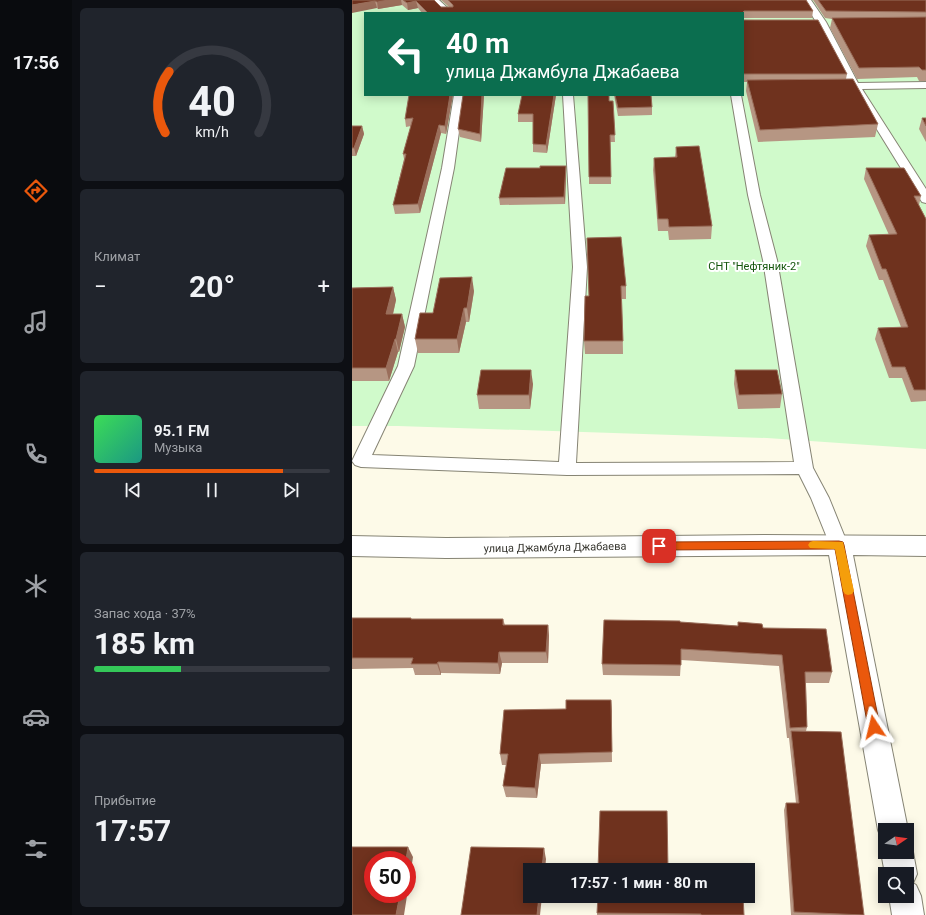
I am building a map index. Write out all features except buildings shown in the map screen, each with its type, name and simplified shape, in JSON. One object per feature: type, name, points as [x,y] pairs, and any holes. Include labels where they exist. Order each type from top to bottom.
[{"type":"main road","name":"улица Джамбула Джабаева","points":[[352,546],[446,548],[839,545],[926,546]]},
{"type":"main road","points":[[839,545],[892,823]]},
{"type":"main road","points":[[906,903],[908,915]]},
{"type":"lane","points":[[434,0],[447,12]]},
{"type":"lane","points":[[807,0],[821,22],[855,86],[926,199]]},
{"type":"lane","points":[[832,86],[926,85]]},
{"type":"lane","points":[[459,96],[448,168],[406,366],[356,460],[567,469],[804,468]]},
{"type":"lane","points":[[567,469],[580,267],[568,96]]},
{"type":"lane","points":[[736,96],[754,195],[770,260],[804,468],[820,498],[839,545]]},
{"type":"green space","name":"СНТ \"Нефтяник-2\"","points":[[352,0],[926,0],[926,449],[767,438],[398,426],[352,426]]},
{"type":"slow traffic","points":[[813,545],[839,545],[848,591]]},
{"type":"route","points":[[659,546],[839,545],[874,727]]}]
